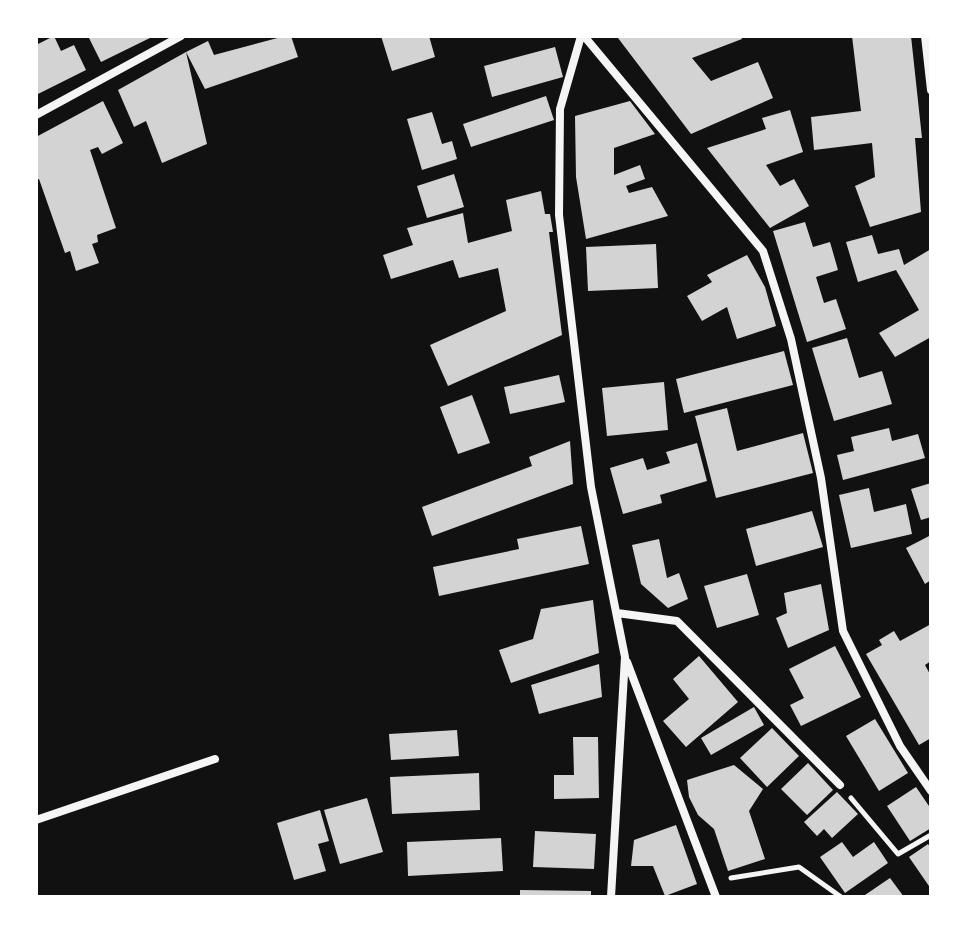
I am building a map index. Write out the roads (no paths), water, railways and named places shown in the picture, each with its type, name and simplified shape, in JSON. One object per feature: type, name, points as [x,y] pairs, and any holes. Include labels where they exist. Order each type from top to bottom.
[{"type":"street","points":[[36,115],[181,36]]},
{"type":"street","points":[[582,36],[560,109],[559,215],[591,487],[625,657],[716,897]]},
{"type":"street","points":[[582,36],[763,251],[791,339],[821,478],[843,631],[900,746],[931,791]]},
{"type":"street","points":[[925,36],[931,90]]},
{"type":"street","points":[[617,613],[677,621],[840,785]]},
{"type":"street","points":[[611,897],[625,657]]},
{"type":"street","points":[[36,820],[215,759]]}]
